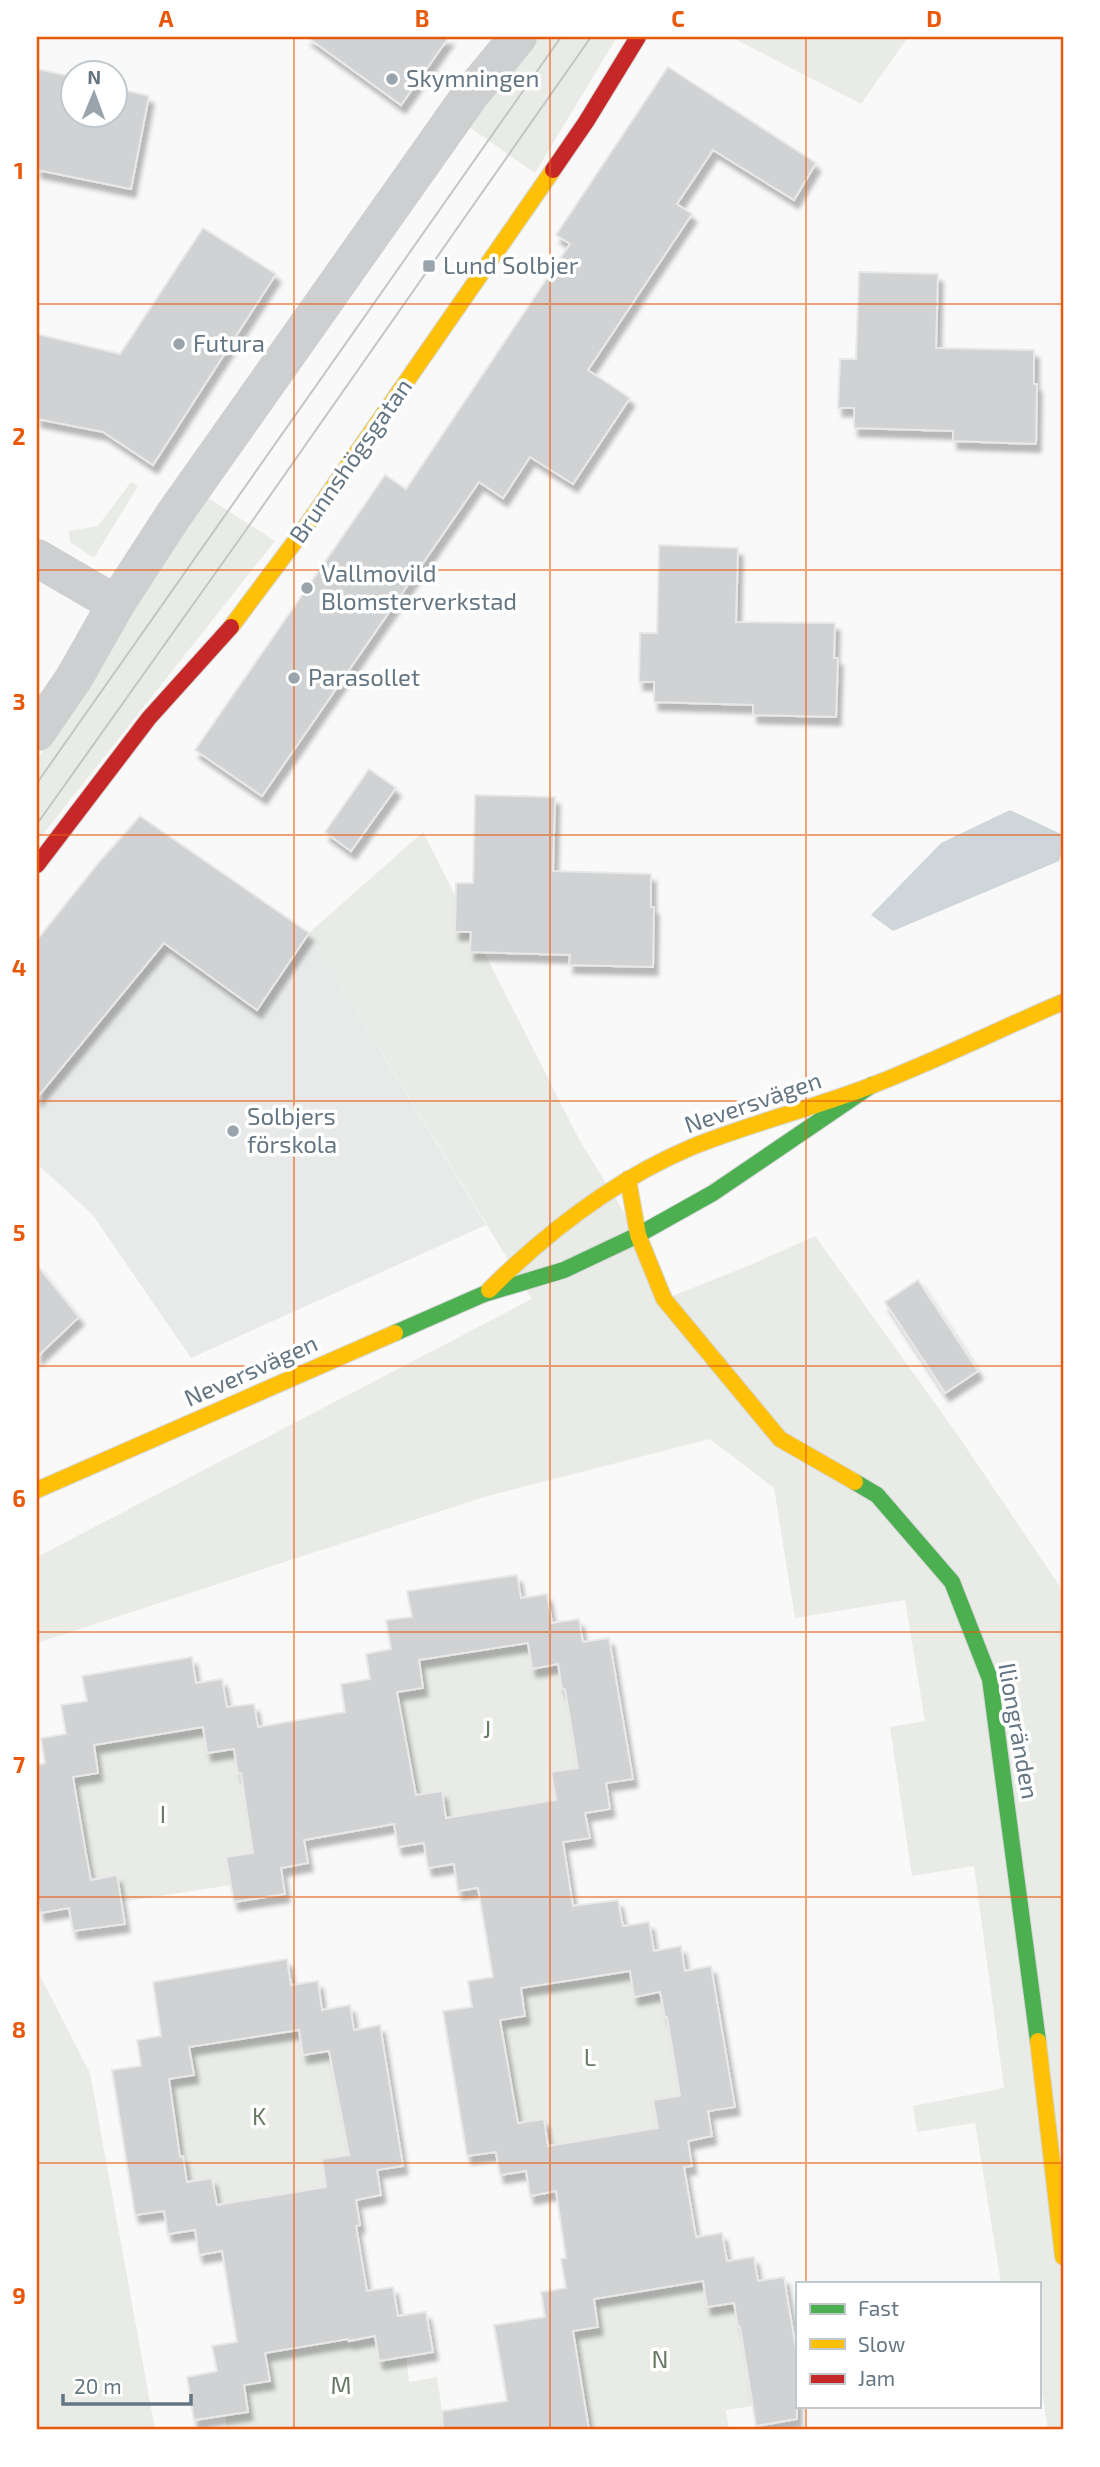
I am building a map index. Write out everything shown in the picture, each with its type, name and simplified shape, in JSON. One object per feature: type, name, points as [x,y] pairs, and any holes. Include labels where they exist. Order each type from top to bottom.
[{"type":"street","points":[[37,732],[74,678],[116,604],[173,516],[470,94],[518,37]]},
{"type":"street","name":"Brunnshögsgatan","points":[[37,865],[149,718],[236,621],[302,532],[586,122],[638,37]]},
{"type":"street","points":[[37,558],[116,604]]},
{"type":"street","name":"Neversvägen","points":[[484,1294],[550,1233],[628,1179],[694,1147],[872,1085],[1063,1002]]},
{"type":"street","name":"Neversvägen","points":[[37,1490],[484,1294],[564,1270],[638,1235],[713,1193],[872,1085]]},
{"type":"street","name":"Iliongränden","points":[[628,1179],[638,1235],[664,1299],[780,1439],[877,1495],[952,1582],[990,1679],[1034,1994],[1063,2257]]},
{"type":"shaded area","points":[[1010,810],[1063,835],[1059,861],[893,931],[871,915],[941,843]]},
{"type":"shaded area","name":"Solbjers förskola","points":[[309,933],[486,1225],[191,1358],[92,1214],[37,1164],[37,1098],[164,943],[257,1010]]},
{"type":"green space","points":[[526,37],[617,37],[535,173],[462,122]]},
{"type":"green space","points":[[731,37],[908,37],[861,104]]},
{"type":"green space","points":[[131,482],[138,486],[94,558],[70,542],[69,531],[98,526]]},
{"type":"green space","points":[[202,494],[275,541],[37,842],[37,759],[88,687]]},
{"type":"green space","points":[[423,832],[580,1141],[638,1235],[665,1299],[815,1236],[957,1434],[1063,1591],[1063,2430],[1048,2430],[1040,2379],[1040,2282],[1001,2282],[975,2123],[917,2132],[913,2106],[1004,2088],[974,1866],[912,1876],[890,1727],[925,1721],[905,1600],[795,1618],[774,1488],[710,1439],[484,1497],[37,1643],[37,1557],[532,1299],[309,933]]},
{"type":"green space","name":"J","points":[[528,1643],[532,1668],[558,1664],[590,1685],[578,1768],[551,1772],[556,1800],[446,1818],[441,1791],[416,1795],[412,1769],[386,1774],[402,1719],[397,1692],[423,1688],[419,1660]]},
{"type":"green space","name":"I","points":[[203,1727],[234,1749],[238,1774],[265,1769],[253,1853],[226,1857],[231,1885],[121,1902],[117,1875],[91,1880],[87,1854],[61,1858],[73,1777],[98,1773],[94,1745]]},
{"type":"green space","points":[[37,1970],[90,2073],[155,2430],[37,2430]]},
{"type":"green space","name":"L","points":[[630,1971],[634,1996],[660,1992],[665,2017],[692,2013],[680,2096],[653,2101],[658,2128],[548,2146],[544,2119],[518,2123],[514,2097],[488,2102],[500,2020],[525,2016],[521,1988]]},
{"type":"green space","name":"K","points":[[299,2030],[303,2056],[329,2051],[333,2076],[361,2071],[345,2130],[348,2155],[322,2160],[326,2187],[217,2205],[213,2178],[187,2182],[182,2156],[156,2161],[168,2080],[193,2075],[189,2047]]},
{"type":"green space","name":"N","points":[[703,2281],[734,2303],[738,2327],[765,2323],[753,2406],[726,2410],[729,2430],[590,2430],[587,2408],[561,2412],[573,2331],[594,2299]]},
{"type":"green space","name":"M","points":[[375,2336],[379,2361],[406,2356],[409,2382],[437,2377],[445,2430],[227,2430],[225,2416],[249,2412],[245,2385],[269,2381],[266,2352]]},
{"type":"building","name":"Skymningen","points":[[307,37],[449,37],[401,105]]},
{"type":"building","points":[[668,67],[816,163],[794,200],[713,150],[677,204],[692,214],[588,370],[630,398],[573,484],[530,457],[503,498],[479,482],[262,796],[195,750],[385,475],[406,489],[570,244],[556,235]]},
{"type":"building","points":[[37,69],[60,74],[60,130],[130,130],[130,91],[149,96],[131,189],[37,170]]},
{"type":"building","name":"Futura","points":[[203,228],[276,274],[153,465],[103,432],[37,419],[37,334],[120,354]]},
{"type":"building","points":[[859,272],[938,274],[936,348],[1034,350],[1034,384],[1037,384],[1036,444],[953,441],[953,431],[854,428],[854,408],[838,408],[840,359],[856,359]]},
{"type":"building","points":[[659,545],[738,548],[736,622],[835,623],[834,658],[838,658],[836,717],[753,715],[753,705],[654,702],[654,682],[639,682],[640,633],[657,633]]},
{"type":"building","points":[[369,769],[396,788],[351,851],[325,832]]},
{"type":"building","points":[[475,795],[555,797],[553,871],[651,874],[651,907],[654,907],[653,967],[569,965],[570,955],[470,952],[471,932],[455,932],[456,883],[473,883]]},
{"type":"building","points":[[140,816],[309,933],[257,1010],[164,943],[37,1098],[37,940]]},
{"type":"building","points":[[37,1265],[79,1317],[37,1357]]},
{"type":"building","points":[[918,1280],[978,1371],[945,1393],[885,1302]]},
{"type":"building","points":[[517,1575],[521,1598],[547,1594],[552,1623],[579,1619],[583,1642],[609,1638],[633,1779],[606,1783],[610,1809],[585,1813],[590,1838],[563,1842],[573,1906],[618,1900],[623,1926],[649,1922],[654,1951],[681,1946],[685,1971],[711,1966],[735,2107],[708,2111],[712,2136],[688,2141],[692,2166],[684,2167],[696,2237],[722,2233],[727,2261],[754,2257],[758,2281],[784,2277],[796,2349],[797,2419],[756,2426],[734,2303],[707,2307],[703,2281],[594,2299],[598,2327],[573,2331],[589,2430],[443,2430],[442,2411],[507,2401],[494,2325],[545,2317],[541,2292],[566,2288],[561,2259],[566,2258],[556,2191],[530,2196],[526,2171],[500,2175],[496,2152],[467,2156],[443,2011],[472,2007],[468,1981],[493,1977],[478,1888],[458,1891],[454,1864],[428,1868],[424,1843],[398,1847],[394,1824],[304,1840],[308,1863],[281,1868],[285,1894],[234,1902],[226,1857],[253,1853],[241,1773],[238,1774],[234,1749],[207,1753],[203,1727],[94,1745],[98,1773],[73,1777],[86,1854],[91,1880],[117,1875],[125,1924],[73,1931],[69,1908],[40,1913],[37,1896],[37,1765],[45,1763],[41,1738],[66,1734],[61,1705],[87,1701],[82,1676],[192,1657],[196,1683],[222,1679],[227,1707],[254,1704],[258,1727],[345,1712],[341,1684],[370,1679],[366,1654],[391,1649],[386,1620],[412,1617],[407,1591]],"holes":[[[528,1643],[532,1669],[558,1664],[562,1689],[565,1689],[578,1768],[551,1772],[556,1800],[446,1818],[442,1791],[416,1795],[397,1692],[423,1688],[419,1660]],[[630,1971],[634,1997],[660,1992],[667,2017],[680,2096],[653,2100],[658,2128],[548,2146],[544,2119],[518,2123],[500,2020],[525,2016],[521,1988]]]},
{"type":"building","points":[[287,1959],[291,1985],[318,1981],[322,2010],[350,2005],[354,2030],[380,2025],[403,2166],[377,2170],[381,2195],[356,2200],[360,2225],[356,2226],[367,2291],[393,2287],[398,2316],[426,2312],[433,2352],[379,2361],[375,2336],[265,2353],[270,2381],[244,2385],[248,2412],[194,2420],[187,2377],[217,2371],[212,2346],[237,2342],[222,2251],[199,2255],[195,2230],[168,2234],[164,2211],[135,2215],[112,2070],[141,2066],[137,2040],[161,2036],[153,1982]],"holes":[[[299,2030],[303,2055],[329,2051],[349,2155],[322,2159],[326,2187],[217,2205],[212,2178],[187,2182],[183,2156],[180,2157],[169,2079],[194,2075],[189,2047]]]},
{"type":"tram line","points":[[37,783],[561,37]]},
{"type":"tram line","points":[[37,824],[591,37]]},
{"type":"traffic: fast","points":[[395,1333],[484,1294],[564,1270],[638,1235],[713,1193],[872,1085]]},
{"type":"traffic: fast","points":[[855,1482],[877,1495],[952,1582],[990,1679],[1038,2041]]},
{"type":"traffic: slow","points":[[231,627],[302,532],[553,170]]},
{"type":"traffic: slow","points":[[489,1290],[535,1247],[583,1209],[663,1160],[714,1138],[873,1085],[1063,1002]]},
{"type":"traffic: slow","points":[[628,1179],[638,1235],[664,1299],[780,1439],[855,1482]]},
{"type":"traffic: slow","points":[[37,1490],[395,1333]]},
{"type":"traffic: slow","points":[[1038,2041],[1063,2257]]},
{"type":"traffic: jam","points":[[553,170],[638,37]]},
{"type":"traffic: jam","points":[[37,865],[149,718],[231,627]]},
{"type":"place","name":"Skymningen","points":[[392,79]]},
{"type":"place","name":"Lund Solbjer","points":[[429,266]]},
{"type":"place","name":"Futura","points":[[179,344]]},
{"type":"place","name":"Vallmovild Blomsterverkstad","points":[[307,588]]},
{"type":"place","name":"Parasollet","points":[[294,678]]},
{"type":"place","name":"Solbjers förskola","points":[[233,1131]]}]
